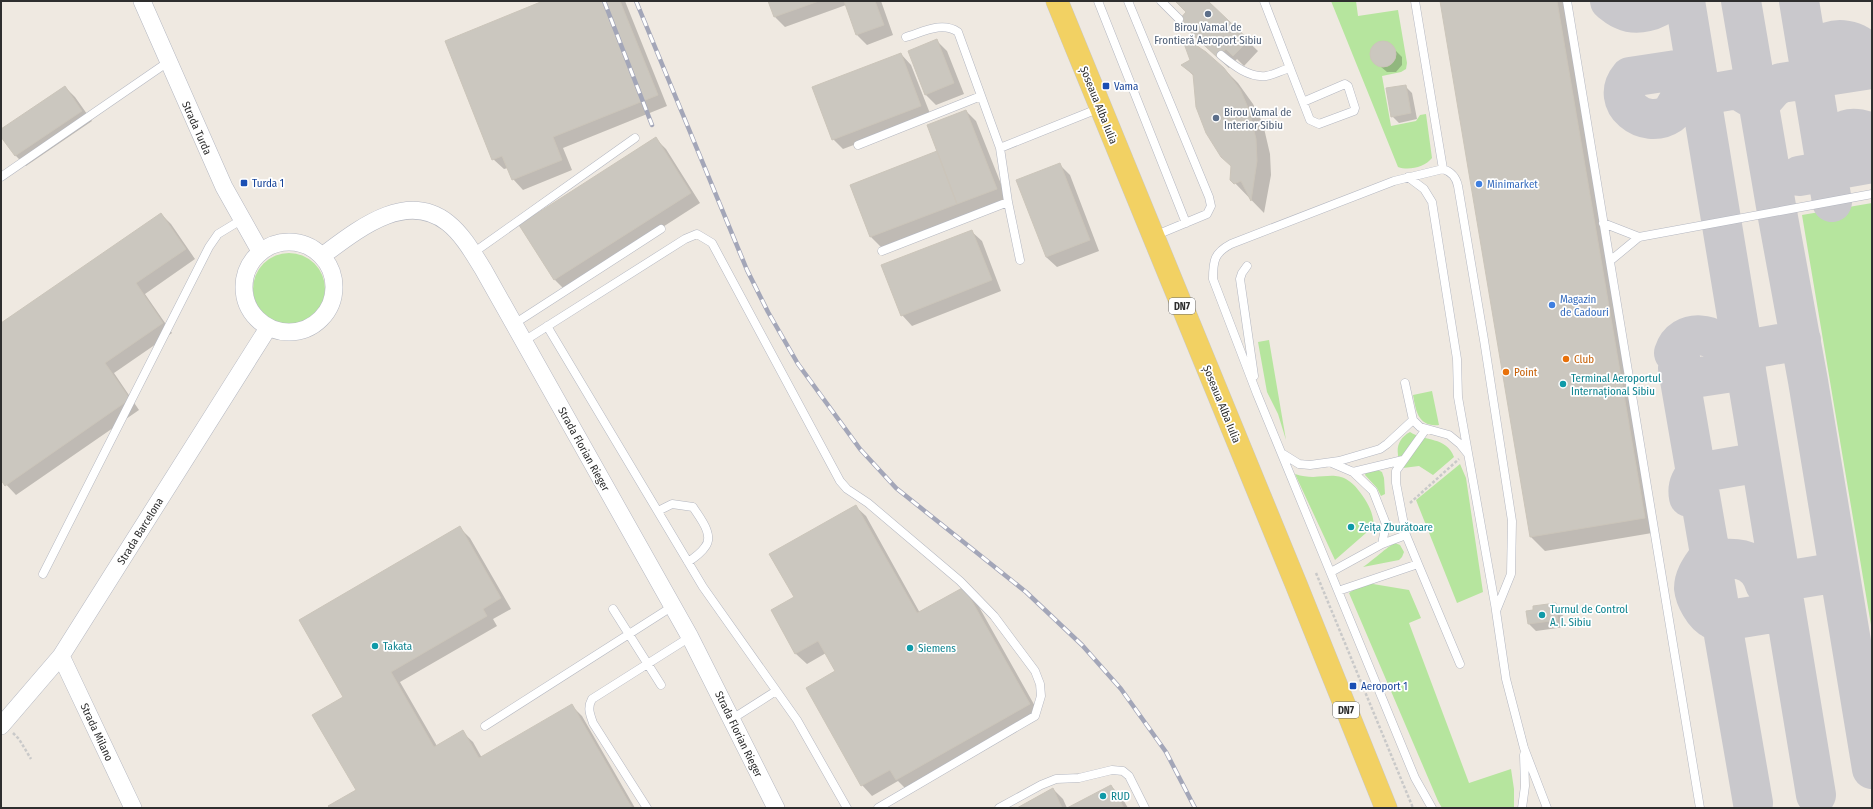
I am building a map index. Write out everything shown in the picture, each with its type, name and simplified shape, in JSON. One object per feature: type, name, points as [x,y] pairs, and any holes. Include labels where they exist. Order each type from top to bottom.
[{"type":"main road","name":"Șoseaua Alba Iulia","points":[[1057,1],[1386,808]]},
{"type":"street","name":"Strada Turda","points":[[142,1],[224,187],[241,220],[260,251]]},
{"type":"street","name":"Strada Florian Rieger","points":[[322,256],[351,234],[375,220],[398,212],[413,210],[428,212],[439,216],[449,223],[473,253],[673,606],[732,719],[776,808]]},
{"type":"street","points":[[299,242],[311,247],[322,256],[330,268],[334,281],[334,295],[329,308],[320,320],[309,328],[296,332],[282,332],[268,328],[256,319],[248,306],[244,292],[244,276],[250,262],[260,251],[272,244],[299,242]]},
{"type":"street","name":"Strada Barcelona","points":[[2,725],[61,656],[268,328]]},
{"type":"street","name":"Strada Milano","points":[[61,656],[133,808]]},
{"type":"lane","points":[[1098,1],[1186,223]]},
{"type":"lane","points":[[1128,1],[1209,197],[1211,206],[1207,214],[1153,236]]},
{"type":"lane","points":[[1161,1],[1179,19]]},
{"type":"lane","points":[[1264,1],[1290,68],[1303,102],[1310,120],[1319,124],[1354,111],[1355,108],[1348,86],[1345,84],[1303,102]]},
{"type":"lane","points":[[1415,1],[1443,169]]},
{"type":"lane","points":[[1567,1],[1700,808]]},
{"type":"lane","points":[[906,36],[943,26],[952,27],[958,32],[1000,148],[1008,202],[1020,260]]},
{"type":"lane","points":[[1221,55],[1232,65],[1252,75],[1266,76],[1290,68]]},
{"type":"lane","points":[[1,177],[168,62]]},
{"type":"lane","points":[[858,145],[982,96]]},
{"type":"lane","points":[[1000,148],[1100,108]]},
{"type":"lane","points":[[473,253],[635,138]]},
{"type":"lane","points":[[1432,808],[1416,778],[1338,591],[1257,394],[1213,279],[1213,264],[1220,250],[1394,181],[1443,169],[1452,174],[1456,179],[1484,340],[1512,521],[1511,574],[1496,611]]},
{"type":"lane","points":[[1408,177],[1424,189],[1432,202],[1457,360],[1458,396],[1496,611],[1506,679],[1524,748],[1547,808]]},
{"type":"lane","points":[[1610,261],[1639,237],[1872,194]]},
{"type":"lane","points":[[882,251],[1008,202]]},
{"type":"lane","points":[[43,574],[209,247],[218,234],[241,220]]},
{"type":"lane","points":[[1604,223],[1639,237]]},
{"type":"lane","points":[[514,324],[661,229]]},
{"type":"lane","points":[[524,341],[684,238],[697,234],[712,243],[840,481],[847,489],[868,503],[960,581],[994,616],[1035,671],[1040,684],[1041,696],[1035,716],[878,808]]},
{"type":"lane","points":[[1247,266],[1240,279],[1257,394]]},
{"type":"lane","points":[[547,326],[688,562],[776,692],[797,720],[847,808]]},
{"type":"lane","points":[[1405,382],[1413,420],[1420,427],[1449,435],[1460,444],[1468,454]]},
{"type":"lane","points":[[1282,454],[1299,464],[1310,465],[1339,461],[1380,449],[1413,420]]},
{"type":"lane","points":[[1426,429],[1402,460],[1396,472],[1396,483],[1406,535],[1460,664]]},
{"type":"lane","points":[[1353,472],[1402,460]]},
{"type":"lane","points":[[1330,462],[1353,472],[1373,491],[1384,514],[1386,524],[1382,544]]},
{"type":"lane","points":[[658,511],[672,504],[692,507],[706,526],[708,540],[706,547],[688,562]]},
{"type":"lane","points":[[1331,572],[1382,544],[1406,535]]},
{"type":"lane","points":[[1338,591],[1418,564]]},
{"type":"lane","points":[[485,726],[630,635],[673,606]]},
{"type":"lane","points":[[613,609],[661,685]]},
{"type":"lane","points":[[647,808],[593,723],[589,712],[590,704],[592,698],[690,637]]},
{"type":"lane","points":[[732,719],[776,692]]},
{"type":"lane","points":[[1522,808],[1525,786],[1524,748]]},
{"type":"lane","points":[[999,808],[1041,785],[1056,779],[1079,778],[1112,770],[1123,771],[1129,776],[1145,808]]},
{"type":"path","points":[[1316,574],[1413,808]]},
{"type":"path","points":[[2,725],[19,739],[31,759]]},
{"type":"green space","points":[[1331,1],[1356,1],[1358,16],[1398,10],[1407,63],[1406,69],[1401,72],[1382,76],[1391,126],[1416,121],[1420,115],[1426,114],[1432,158],[1425,164],[1407,169],[1398,167]]},
{"type":"green space","points":[[1872,203],[1872,631],[1802,215]]},
{"type":"green space","points":[[289,253],[309,259],[319,269],[325,289],[319,309],[309,319],[289,325],[269,319],[259,309],[253,289],[259,269],[269,259]]},
{"type":"green space","points":[[1269,340],[1286,440],[1278,414],[1267,392],[1258,342]]},
{"type":"green space","points":[[1432,391],[1439,425],[1432,425],[1422,421],[1417,412],[1414,401],[1413,395]]},
{"type":"green space","points":[[1410,432],[1441,442],[1450,450],[1454,457],[1433,475],[1419,466],[1403,468],[1400,463],[1398,448],[1401,439]]},
{"type":"green space","points":[[1460,464],[1466,478],[1483,592],[1457,603],[1416,500]]},
{"type":"green space","points":[[1376,469],[1382,472],[1384,478],[1385,494],[1381,496],[1377,488],[1365,475],[1366,472]]},
{"type":"green space","points":[[1295,474],[1315,477],[1339,476],[1346,479],[1354,485],[1369,506],[1373,517],[1374,526],[1335,560]]},
{"type":"green space","points":[[1395,543],[1400,545],[1404,552],[1399,560],[1363,567],[1388,547]]},
{"type":"green space","points":[[1362,584],[1373,584],[1409,590],[1421,618],[1409,623],[1469,783],[1511,769],[1514,789],[1514,808],[1442,808],[1349,593]]},
{"type":"building","points":[[543,1],[620,1],[658,95],[553,137],[562,160],[512,180],[502,156],[492,160],[445,41]]},
{"type":"building","points":[[768,1],[819,1],[774,17]]},
{"type":"building","points":[[844,1],[875,1],[884,25],[856,35]]},
{"type":"building","points":[[1175,1],[1208,1],[1249,40],[1233,56],[1226,49],[1218,58],[1178,21],[1186,12]]},
{"type":"building","name":"Terminal Aeroportul Internațional Sibiu","points":[[1440,1],[1557,1],[1645,518],[1530,537]]},
{"type":"building","points":[[1182,38],[1190,41],[1206,52],[1224,68],[1240,89],[1249,110],[1256,139],[1257,161],[1251,201],[1241,181],[1234,184],[1230,180],[1231,166],[1221,157],[1206,133],[1196,107],[1193,74],[1181,65],[1190,60]]},
{"type":"building","points":[[937,39],[954,83],[925,95],[908,51]]},
{"type":"building","points":[[1383,41],[1392,45],[1396,54],[1392,63],[1383,67],[1374,63],[1370,54],[1374,45]]},
{"type":"building","points":[[901,53],[921,106],[832,140],[812,87]]},
{"type":"building","points":[[1406,85],[1411,113],[1391,117],[1386,88]]},
{"type":"building","points":[[65,86],[82,111],[15,156],[1,137],[1,129]]},
{"type":"building","points":[[966,110],[997,189],[957,204],[927,125]]},
{"type":"building","points":[[656,137],[691,193],[554,280],[519,225]]},
{"type":"building","points":[[937,151],[957,204],[870,237],[850,185]]},
{"type":"building","points":[[1060,163],[1090,240],[1046,257],[1016,180]]},
{"type":"building","points":[[161,213],[186,249],[136,283],[163,323],[105,363],[130,399],[5,486],[1,480],[1,323]]},
{"type":"building","points":[[972,230],[992,280],[901,316],[881,265]]},
{"type":"building","name":"Siemens","points":[[856,505],[917,613],[964,587],[1030,704],[896,780],[890,770],[861,786],[806,688],[835,671],[818,641],[795,654],[771,610],[794,597],[769,554]]},
{"type":"building","name":"Takata","points":[[460,526],[501,598],[483,609],[487,616],[391,672],[434,747],[463,730],[479,758],[572,704],[632,808],[330,808],[328,806],[356,790],[312,715],[343,697],[299,620]]},
{"type":"building","name":"Turnul de Control A. I. Sibiu","points":[[1556,603],[1558,620],[1528,624],[1526,611],[1533,610],[1533,606]]},
{"type":"building","name":"RUD","points":[[1111,785],[1124,808],[1067,808]]},
{"type":"building","points":[[1053,788],[1062,808],[1017,808]]},
{"type":"taxiway","points":[[1610,1],[1620,9],[1635,13],[1652,10],[1662,5],[1666,1]]},
{"type":"taxiway","points":[[1685,1],[1816,795]]},
{"type":"taxiway","points":[[1741,1],[1808,381],[1872,769]]},
{"type":"taxiway","points":[[1799,1],[1832,202]]},
{"type":"taxiway","points":[[1696,67],[1630,77],[1625,86],[1624,96],[1627,104],[1633,111],[1650,119],[1660,118],[1670,114],[1680,99],[1737,89],[1759,104],[1773,88],[1781,83],[1871,69],[1870,62],[1865,51],[1861,47],[1849,41],[1836,40],[1824,45],[1818,51],[1811,72]]},
{"type":"taxiway","points":[[1825,159],[1832,143],[1841,132],[1854,129],[1872,133]]},
{"type":"taxiway","points":[[1799,176],[1872,163]]},
{"type":"taxiway","points":[[1746,370],[1680,380],[1678,368],[1680,357],[1674,353],[1678,345],[1684,339],[1700,335],[1716,340],[1724,346],[1729,353],[1801,340]]},
{"type":"taxiway","points":[[1680,380],[1753,803]]},
{"type":"taxiway","points":[[1689,497],[1688,490],[1697,473],[1761,462]]},
{"type":"taxiway","points":[[1784,611],[1723,621],[1714,620],[1706,614],[1698,601],[1694,588],[1696,577],[1705,562],[1724,559],[1741,560],[1749,563],[1761,574],[1765,584],[1839,572]]},
{"type":"railway","points":[[604,1],[652,125]]},
{"type":"railway","points":[[636,1],[747,270],[768,312],[798,364],[860,449],[896,488],[1026,592],[1082,645],[1121,689],[1166,752],[1195,808]]},
{"type":"place","name":"Birou Vamal de Frontieră Aeroport Sibiu","points":[[1208,14]]},
{"type":"place","name":"Vama","points":[[1106,86]]},
{"type":"place","name":"Birou Vamal de Interior Sibiu","points":[[1216,118]]},
{"type":"place","name":"Turda 1","points":[[244,183]]},
{"type":"place","name":"Minimarket","points":[[1479,184]]},
{"type":"place","name":"Magazin de Cadouri","points":[[1552,305]]},
{"type":"place","name":"Club","points":[[1566,359]]},
{"type":"place","name":"Point","points":[[1506,372]]},
{"type":"place","name":"Terminal Aeroportul Internațional Sibiu","points":[[1563,384]]},
{"type":"place","name":"Zeița Zburătoare","points":[[1351,527]]},
{"type":"place","name":"Turnul de Control A. I. Sibiu","points":[[1542,615]]},
{"type":"place","name":"Takata","points":[[375,646]]},
{"type":"place","name":"Siemens","points":[[910,648]]},
{"type":"place","name":"Aeroport 1","points":[[1353,686]]},
{"type":"place","name":"RUD","points":[[1103,796]]}]
